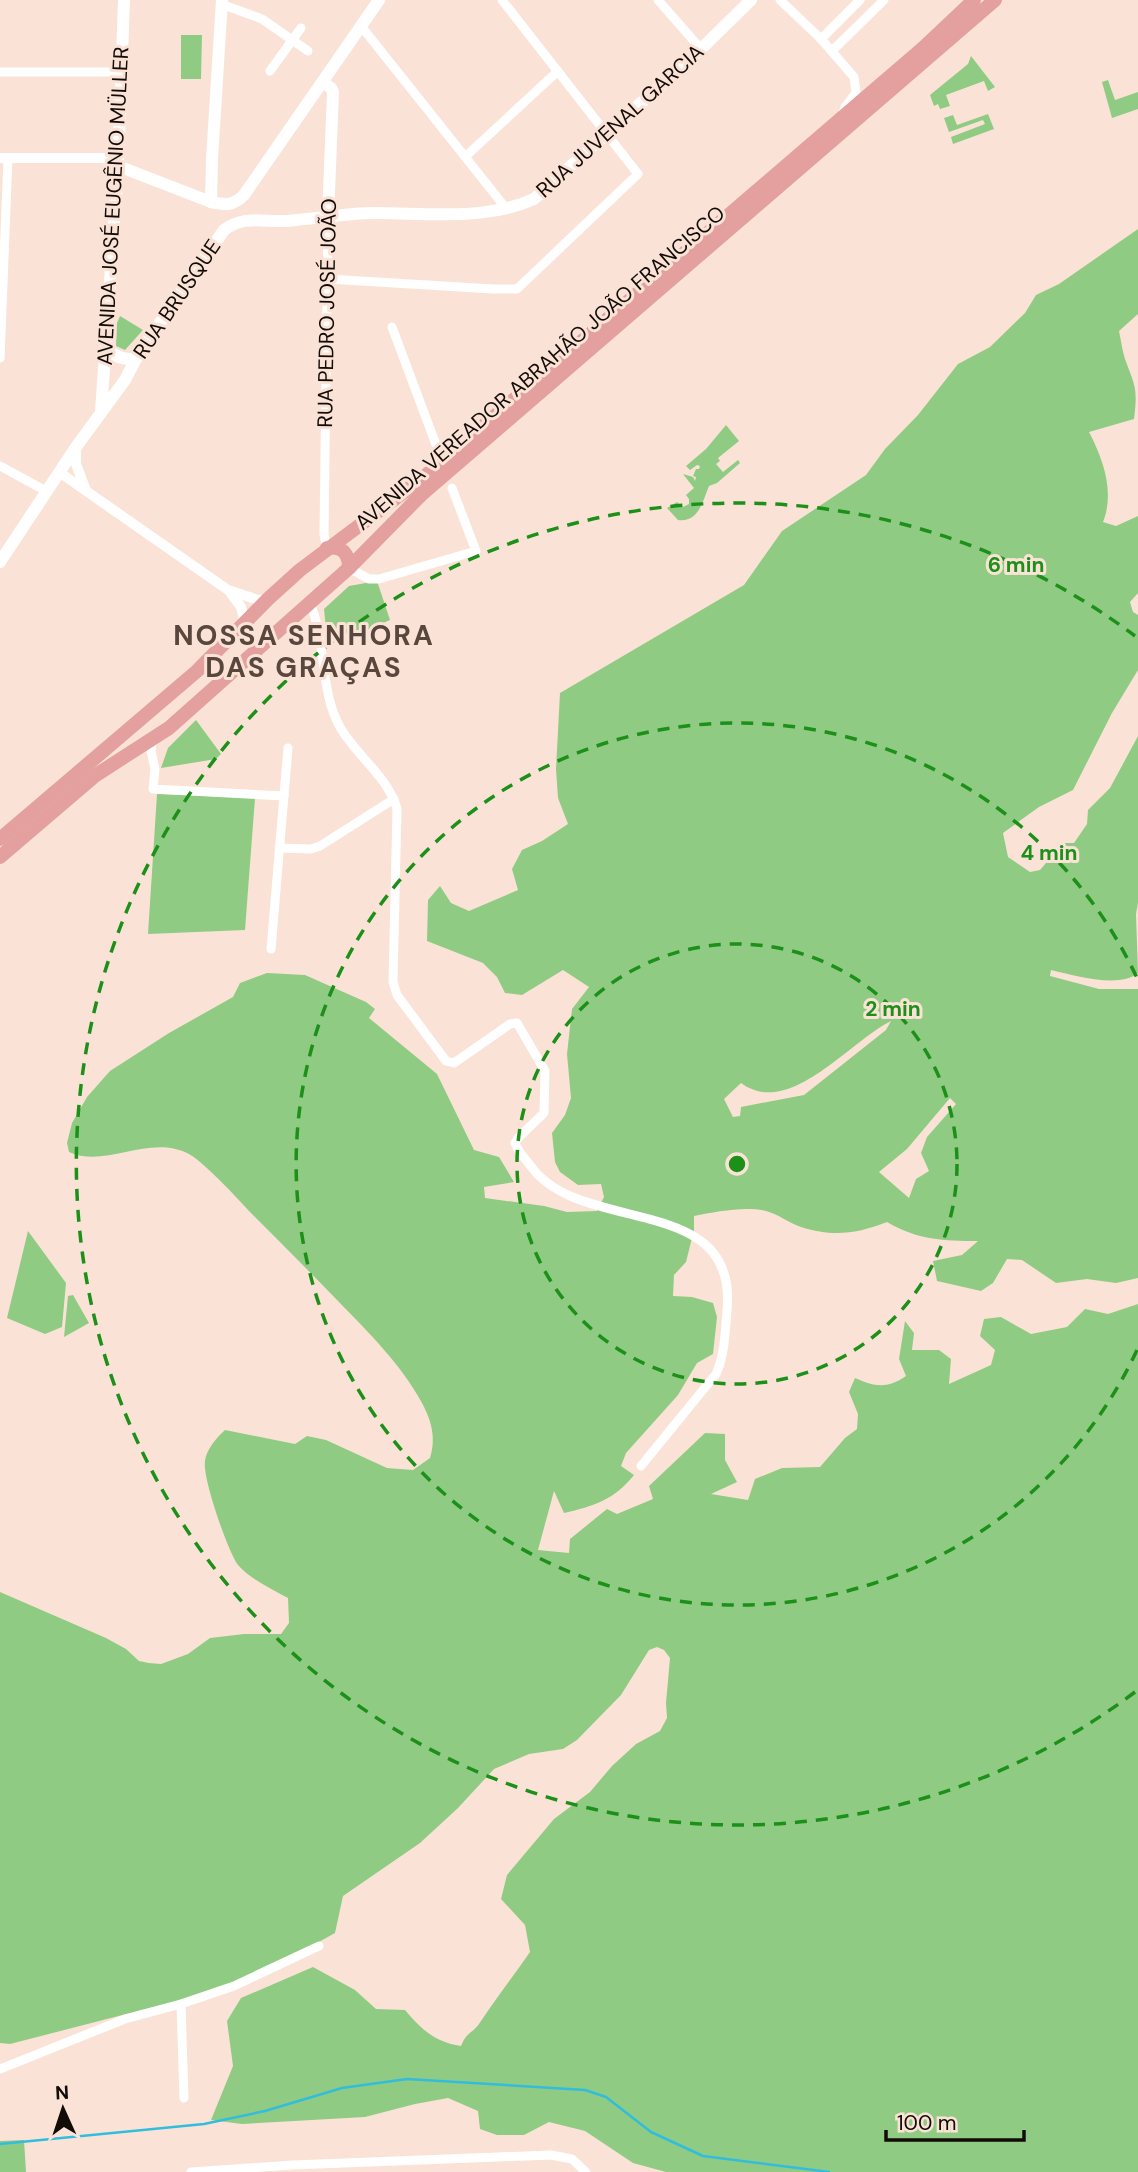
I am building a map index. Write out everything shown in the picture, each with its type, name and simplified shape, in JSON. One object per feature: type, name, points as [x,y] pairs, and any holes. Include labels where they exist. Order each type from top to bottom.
[{"type":"main road","name":"AVENIDA JOSÉ EUGÊNIO MÜLLER","points":[[100,413],[118,166],[124,0]]},
{"type":"main road","points":[[118,166],[211,202],[226,205],[236,203],[379,0]]},
{"type":"main road","name":"RUA JUVENAL GARCIA","points":[[224,230],[236,222],[248,219],[281,221],[374,213],[463,213],[519,205],[534,199],[701,49],[751,0]]},
{"type":"main road","name":"AVENIDA VEREADOR ABRAHÃO JOÃO FRANCISCO","points":[[0,839],[197,671],[268,599],[327,548],[424,477],[923,48],[974,0]]},
{"type":"main road","name":"AVENIDA VEREADOR ABRAHÃO JOÃO FRANCISCO","points":[[0,857],[108,766],[169,728],[349,568],[421,495],[995,0]]},
{"type":"main road","points":[[211,202],[221,2]]},
{"type":"main road","name":"RUA PEDRO JOSÉ JOÃO","points":[[323,82],[333,92],[328,217]]},
{"type":"main road","name":"RUA BRUSQUE","points":[[0,562],[224,230]]},
{"type":"main road","points":[[106,347],[122,359],[137,358]]},
{"type":"main road","points":[[104,374],[108,368],[119,367],[124,372],[125,380]]},
{"type":"main road","points":[[327,548],[340,548],[345,552],[349,558],[349,568]]},
{"type":"main road","points":[[152,709],[153,739]]},
{"type":"street","points":[[328,279],[517,289],[638,174],[502,0]]},
{"type":"street","points":[[658,0],[701,49]]},
{"type":"street","points":[[780,0],[832,51],[857,82],[856,93],[845,107],[842,118]]},
{"type":"street","points":[[821,40],[860,0]]},
{"type":"street","points":[[832,51],[884,0]]},
{"type":"street","points":[[221,2],[256,16],[308,51]]},
{"type":"street","points":[[361,26],[505,207]]},
{"type":"street","points":[[270,71],[301,28]]},
{"type":"street","points":[[466,156],[558,71]]},
{"type":"street","points":[[0,72],[122,72]]},
{"type":"street","points":[[0,358],[4,158],[104,158],[118,166]]},
{"type":"street","name":"RUA PEDRO JOSÉ JOÃO","points":[[327,548],[324,511],[328,217]]},
{"type":"street","points":[[392,327],[438,450]]},
{"type":"street","points":[[76,447],[75,464],[85,488]]},
{"type":"street","points":[[0,466],[46,491]]},
{"type":"street","points":[[59,472],[228,590],[238,601],[245,623]]},
{"type":"street","points":[[349,568],[369,579],[379,579],[476,551],[452,488]]},
{"type":"street","points":[[228,590],[258,600],[268,599]]},
{"type":"street","points":[[310,603],[332,706],[341,729],[394,799],[398,828],[393,982],[397,995],[450,1063],[457,1061],[510,1024],[517,1023],[545,1071],[544,1113],[515,1143],[538,1177],[561,1193],[580,1200],[694,1234],[705,1242],[714,1254],[726,1279],[729,1297],[722,1362],[716,1374],[641,1466]]},
{"type":"street","points":[[153,739],[153,789],[284,796]]},
{"type":"street","points":[[271,948],[288,748]]},
{"type":"street","points":[[279,848],[311,849],[320,846],[394,799]]},
{"type":"street","points":[[0,2069],[125,2019],[234,1986],[319,1946]]},
{"type":"street","points":[[181,2004],[184,2098]]},
{"type":"street","points":[[191,2172],[293,2165],[563,2155],[579,2164],[586,2172]]},
{"type":"green space","points":[[181,35],[202,35],[201,79],[181,79]]},
{"type":"green space","points":[[971,56],[995,87],[988,91],[984,81],[946,95],[950,106],[940,109],[938,104],[934,106],[930,95],[968,64]]},
{"type":"green space","points":[[1108,80],[1115,100],[1138,92],[1138,109],[1112,118],[1102,82]]},
{"type":"green space","points":[[988,114],[994,129],[953,144],[951,137],[985,124],[983,120],[949,132],[944,118],[953,115],[957,125]]},
{"type":"green space","points":[[1138,229],[1138,314],[1119,331],[1135,388],[1134,419],[1089,432],[1099,453],[1108,487],[1103,522],[1116,526],[1138,516],[1138,593],[1130,602],[1133,612],[1138,615],[1138,670],[1112,713],[1073,790],[1039,807],[1003,833],[1008,857],[1030,872],[1040,870],[1063,843],[1074,843],[1087,824],[1088,810],[1110,788],[1138,736],[1138,973],[1119,980],[1083,977],[1051,970],[1050,976],[1099,989],[1138,989],[1138,1278],[1116,1283],[1087,1279],[1056,1283],[1022,1260],[1007,1259],[993,1283],[981,1291],[937,1281],[933,1261],[962,1255],[978,1241],[931,1238],[909,1233],[887,1222],[855,1231],[824,1232],[801,1227],[770,1212],[749,1209],[694,1216],[694,1230],[686,1262],[674,1275],[673,1296],[692,1297],[713,1303],[717,1317],[713,1354],[697,1363],[678,1395],[626,1453],[621,1466],[634,1475],[626,1484],[611,1496],[594,1504],[564,1513],[554,1491],[538,1550],[569,1553],[570,1539],[607,1509],[617,1514],[653,1499],[649,1486],[705,1433],[725,1434],[725,1460],[737,1482],[711,1494],[748,1500],[755,1479],[782,1468],[820,1467],[845,1438],[857,1429],[858,1414],[849,1392],[855,1378],[887,1385],[906,1376],[899,1359],[905,1321],[914,1333],[912,1350],[939,1350],[951,1359],[949,1384],[991,1365],[995,1350],[980,1336],[984,1319],[1001,1317],[1031,1334],[1067,1327],[1085,1309],[1108,1314],[1138,1304],[1138,2172],[666,2172],[633,2163],[585,2131],[549,2122],[524,2135],[497,2135],[480,2129],[478,2111],[448,2098],[365,2117],[242,2124],[211,2120],[233,2066],[227,2021],[241,1998],[313,1967],[355,1990],[376,2009],[405,2010],[430,2034],[444,2042],[461,2046],[530,1952],[525,1925],[501,1899],[507,1875],[554,1819],[590,1792],[612,1766],[636,1744],[660,1731],[667,1718],[670,1658],[664,1650],[657,1647],[649,1650],[621,1695],[577,1740],[563,1749],[529,1754],[494,1769],[458,1808],[420,1843],[343,1896],[335,1933],[256,1977],[196,1996],[10,2044],[0,2043],[0,1592],[106,1638],[126,1649],[139,1661],[149,1663],[161,1664],[188,1654],[210,1638],[281,1634],[289,1623],[288,1598],[255,1579],[238,1565],[217,1514],[205,1470],[207,1452],[215,1440],[225,1430],[295,1444],[307,1436],[326,1440],[387,1468],[413,1470],[430,1458],[433,1444],[431,1423],[425,1410],[414,1389],[394,1362],[221,1181],[196,1159],[174,1149],[159,1147],[98,1157],[69,1152],[67,1143],[72,1123],[87,1097],[110,1071],[169,1033],[233,997],[240,983],[267,973],[305,975],[366,1002],[375,1009],[369,1018],[437,1074],[474,1150],[499,1157],[514,1182],[484,1187],[485,1198],[567,1212],[597,1211],[604,1197],[601,1184],[578,1185],[560,1172],[555,1162],[552,1133],[565,1115],[571,1098],[567,1054],[572,1009],[589,987],[563,970],[522,995],[505,993],[497,977],[483,963],[427,941],[428,900],[440,886],[451,903],[469,911],[518,890],[512,869],[522,850],[568,824],[558,798],[556,769],[560,693],[744,585],[782,531],[866,475],[958,364],[990,347],[1025,313],[1036,295],[1059,284]],"holes":[[[891,1021],[886,1030],[804,1095],[741,1107],[740,1116],[733,1117],[724,1099],[741,1083],[760,1091],[779,1091],[799,1084],[819,1073]],[[950,1098],[956,1104],[927,1137],[921,1153],[929,1171],[916,1179],[909,1198],[879,1172],[907,1149]]]},
{"type":"green space","points":[[120,316],[143,330],[125,350],[116,346]]},
{"type":"green space","points":[[726,425],[739,441],[718,458],[720,461],[716,464],[723,472],[738,460],[740,463],[717,483],[709,486],[702,504],[691,518],[678,520],[667,508],[677,502],[683,507],[689,504],[686,495],[694,488],[683,474],[693,477],[695,481],[696,477],[693,476],[700,466],[690,470],[686,466],[706,449]]},
{"type":"green space","points":[[377,581],[390,620],[361,633],[326,629],[324,609],[349,586]]},
{"type":"green space","points":[[196,720],[221,754],[216,759],[161,768],[168,748]]},
{"type":"green space","points":[[157,794],[255,798],[245,930],[148,934]]},
{"type":"green space","points":[[28,1231],[66,1283],[62,1327],[45,1334],[7,1318]]},
{"type":"green space","points":[[73,1295],[89,1323],[64,1337],[68,1296]]},
{"type":"green space","points":[[24,2140],[26,2172],[0,2172],[0,2141]]},
{"type":"waterway","points":[[0,2144],[204,2124],[265,2111],[342,2088],[407,2079],[585,2090],[606,2097],[651,2132],[703,2156],[829,2172]]},
{"type":"district","name":"NOSSA SENHORA DAS GRAÇAS","points":[[304,651]]}]
